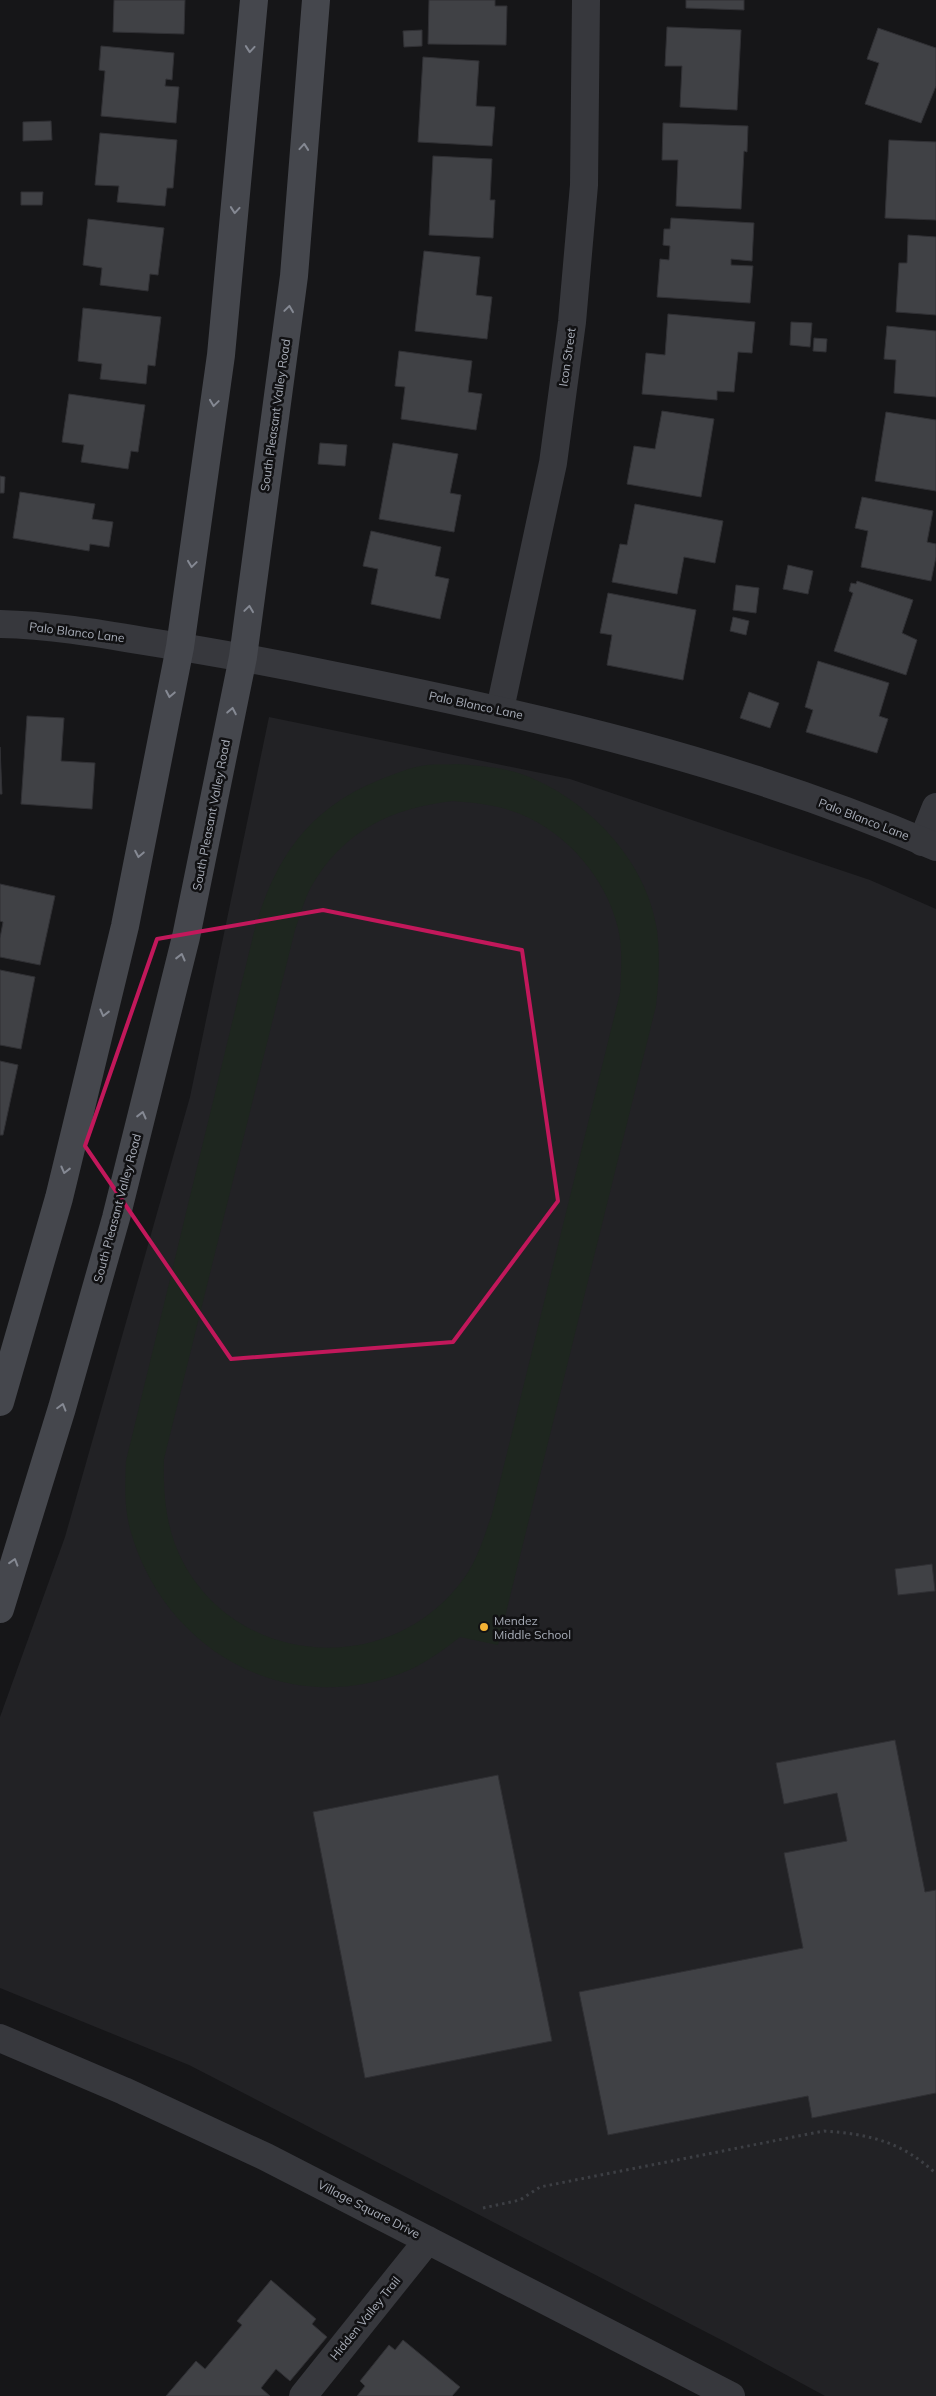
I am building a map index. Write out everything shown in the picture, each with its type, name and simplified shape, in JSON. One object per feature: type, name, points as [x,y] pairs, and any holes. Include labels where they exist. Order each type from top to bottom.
[{"type":"main road","points":[[0,1402],[59,1198],[125,926],[180,647],[221,355],[254,0]]},
{"type":"main road","name":"South Pleasant Valley Road","points":[[1,1605],[62,1408],[118,1209],[186,938],[243,657],[294,276],[316,0]]},
{"type":"street","name":"Icon Street","points":[[500,709],[553,463],[572,322],[584,185],[586,0]]},
{"type":"street","name":"Palo Blanco Lane","points":[[0,624],[81,631],[243,657],[500,709],[616,737],[719,767],[818,801],[929,844]]},
{"type":"street","points":[[929,844],[936,807]]},
{"type":"street","name":"Village Square Drive","points":[[0,2038],[124,2091],[266,2157],[731,2396]]},
{"type":"street","name":"Hidden Valley Trail","points":[[302,2396],[428,2240]]},
{"type":"path","points":[[483,2208],[520,2200],[540,2187],[824,2131],[856,2133],[878,2138],[922,2161],[936,2174]]},
{"type":"highlighted area","points":[[323,910],[522,950],[558,1201],[453,1342],[231,1359],[85,1146],[157,939]]},
{"type":"shaded area","name":"Mendez Middle School","points":[[269,717],[570,779],[870,880],[936,909],[936,2396],[825,2396],[735,2347],[189,2065],[0,1988],[0,1717],[65,1537],[190,1097]]},
{"type":"shaded area","points":[[457,764],[508,770],[548,786],[592,816],[611,836],[641,880],[651,905],[659,949],[656,1006],[498,1645],[460,1637],[425,1662],[402,1673],[358,1685],[314,1687],[273,1679],[234,1663],[199,1639],[170,1609],[146,1572],[130,1529],[125,1487],[126,1461],[254,932],[272,882],[297,840],[332,806],[354,792],[403,771],[427,765]],"holes":[[[453,801],[496,806],[520,814],[537,822],[553,833],[582,859],[604,892],[618,928],[621,952],[620,993],[492,1514],[470,1570],[458,1586],[427,1615],[392,1635],[353,1646],[314,1647],[275,1639],[239,1622],[208,1597],[183,1562],[169,1525],[164,1486],[164,1459],[295,930],[311,887],[338,851],[371,826],[409,810],[430,804]]]},
{"type":"building","points":[[114,0],[185,0],[184,34],[113,32]]},
{"type":"building","points":[[429,0],[495,0],[495,6],[507,6],[506,45],[428,44]]},
{"type":"building","points":[[686,0],[744,0],[744,10],[686,8]]},
{"type":"building","points":[[667,27],[741,30],[737,110],[680,107],[682,66],[665,66]]},
{"type":"building","points":[[878,28],[936,48],[936,86],[921,123],[865,104],[879,63],[867,59]]},
{"type":"building","points":[[422,30],[422,46],[404,47],[403,31]]},
{"type":"building","points":[[101,46],[174,53],[172,80],[166,79],[165,86],[179,87],[176,123],[101,116],[105,71],[99,70]]},
{"type":"building","points":[[423,57],[479,61],[476,106],[495,107],[492,146],[418,142]]},
{"type":"building","points":[[51,121],[52,140],[23,141],[23,122]]},
{"type":"building","points":[[663,123],[748,126],[747,152],[744,151],[741,209],[676,206],[678,160],[662,160]]},
{"type":"building","points":[[100,133],[177,140],[173,188],[167,188],[165,206],[117,202],[119,186],[95,185]]},
{"type":"building","points":[[889,140],[936,142],[936,220],[885,218]]},
{"type":"building","points":[[433,156],[492,159],[490,200],[495,200],[493,238],[429,235]]},
{"type":"building","points":[[21,192],[43,192],[42,205],[21,205]]},
{"type":"building","points":[[671,218],[754,223],[752,261],[731,259],[731,265],[753,266],[750,303],[657,297],[660,259],[669,260],[670,246],[663,245],[664,229],[670,229]]},
{"type":"building","points":[[88,219],[164,228],[158,275],[150,274],[148,291],[100,285],[102,268],[83,265]]},
{"type":"building","points":[[908,235],[936,237],[936,315],[896,312],[899,263],[907,263]]},
{"type":"building","points":[[424,251],[480,257],[476,295],[492,297],[487,339],[415,331]]},
{"type":"building","points":[[83,308],[161,317],[155,366],[148,365],[146,384],[100,379],[102,364],[78,361]]},
{"type":"building","points":[[668,314],[755,322],[752,353],[738,352],[734,392],[717,391],[717,400],[642,394],[646,353],[665,355]]},
{"type":"building","points":[[791,322],[812,323],[810,347],[790,345]]},
{"type":"building","points":[[887,326],[936,331],[936,397],[894,393],[896,360],[884,359]]},
{"type":"building","points":[[814,338],[827,339],[826,352],[813,351]]},
{"type":"building","points":[[399,351],[472,361],[468,392],[482,394],[476,430],[401,419],[405,387],[395,386]]},
{"type":"building","points":[[69,394],[145,405],[138,452],[131,451],[128,469],[81,462],[84,445],[62,442]]},
{"type":"building","points":[[662,411],[714,419],[701,497],[627,484],[634,446],[655,449]]},
{"type":"building","points":[[886,412],[936,420],[936,491],[875,481]]},
{"type":"building","points":[[320,443],[347,445],[345,466],[318,464]]},
{"type":"building","points":[[393,443],[458,454],[450,493],[461,495],[454,532],[379,519]]},
{"type":"building","points":[[0,476],[5,477],[4,493],[0,493]]},
{"type":"building","points":[[20,492],[95,504],[92,519],[113,522],[109,547],[90,544],[89,551],[13,538]]},
{"type":"building","points":[[862,497],[933,511],[927,542],[936,544],[936,557],[931,581],[861,567],[868,531],[855,528]]},
{"type":"building","points":[[635,504],[723,521],[715,563],[684,557],[677,594],[612,582],[620,544],[627,545]]},
{"type":"building","points":[[371,531],[441,547],[435,576],[449,579],[440,619],[371,604],[378,569],[363,566]]},
{"type":"building","points":[[788,565],[813,571],[808,594],[783,589]]},
{"type":"building","points":[[857,581],[913,600],[902,633],[917,640],[906,675],[834,651],[853,593],[849,591],[851,583],[856,584]]},
{"type":"building","points":[[736,585],[759,588],[756,613],[733,610]]},
{"type":"building","points":[[608,593],[696,610],[683,680],[607,665],[612,635],[600,633]]},
{"type":"building","points":[[733,617],[749,621],[746,635],[730,631]]},
{"type":"building","points":[[818,661],[889,683],[879,716],[888,719],[877,753],[806,732],[813,710],[805,707]]},
{"type":"building","points":[[749,692],[779,703],[770,728],[740,718]]},
{"type":"building","points":[[27,716],[64,718],[61,761],[95,763],[92,809],[21,804]]},
{"type":"building","points":[[0,747],[2,794],[0,794]]},
{"type":"building","points":[[0,884],[55,896],[40,965],[0,957],[0,938],[3,922],[0,921]]},
{"type":"building","points":[[0,970],[35,977],[21,1049],[0,1045]]},
{"type":"building","points":[[0,1061],[18,1065],[3,1135],[0,1135]]},
{"type":"building","points":[[932,1564],[935,1591],[898,1595],[895,1569]]},
{"type":"building","points":[[895,1740],[925,1892],[936,1890],[936,2093],[812,2118],[808,2096],[608,2135],[579,1992],[803,1948],[784,1853],[847,1841],[837,1793],[784,1804],[776,1763]]},
{"type":"building","points":[[498,1775],[552,2041],[365,2078],[313,1812]]},
{"type":"building","points":[[271,2280],[316,2319],[312,2324],[327,2337],[290,2381],[276,2369],[261,2388],[270,2396],[166,2396],[196,2361],[205,2369],[242,2325],[237,2321]]},
{"type":"building","points":[[403,2340],[460,2387],[452,2396],[357,2396],[365,2386],[360,2381],[389,2345],[395,2350]]},
{"type":"place","name":"Mendez Middle School","points":[[484,1627]]}]
